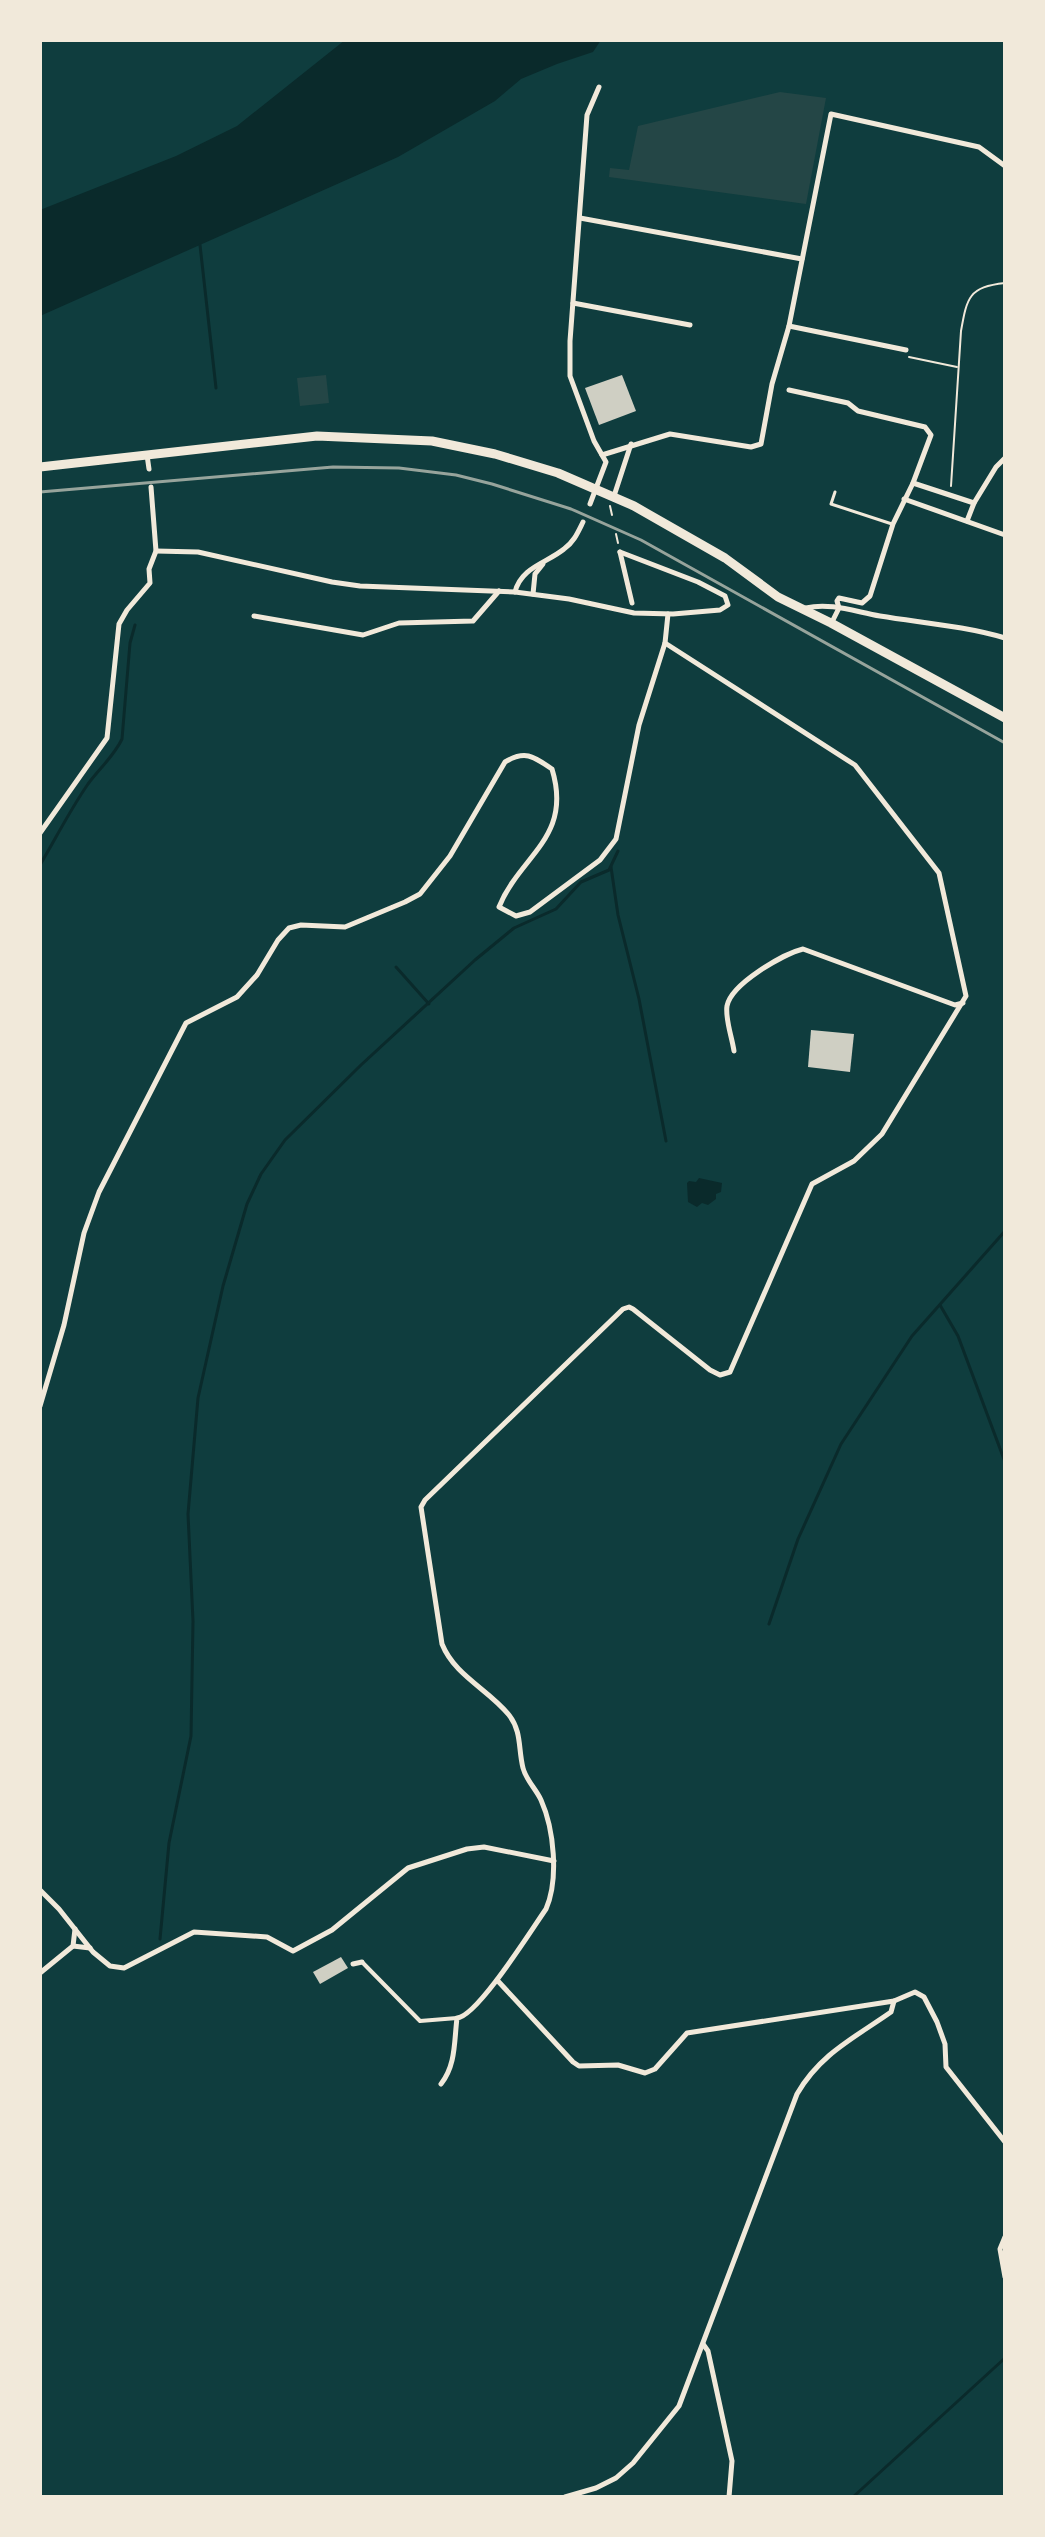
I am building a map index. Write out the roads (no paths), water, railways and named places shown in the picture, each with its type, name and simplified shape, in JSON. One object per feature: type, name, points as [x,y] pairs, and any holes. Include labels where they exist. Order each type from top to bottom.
[{"type":"main road","points":[[40,467],[317,436],[404,438],[495,454],[534,465],[614,496],[725,558],[778,597],[1005,718]]},
{"type":"street","points":[[590,504],[606,464],[570,379],[570,341],[587,115],[599,87]]},
{"type":"street","points":[[602,455],[670,434],[751,447],[761,444],[772,384],[789,326],[831,114],[979,147],[1005,166]]},
{"type":"street","points":[[580,218],[802,259]]},
{"type":"street","points":[[573,303],[690,325]]},
{"type":"street","points":[[789,326],[906,350]]},
{"type":"street","points":[[789,390],[848,403],[858,411],[925,427],[931,435],[893,524],[868,599],[862,603],[839,598],[839,608],[831,623]]},
{"type":"street","points":[[614,496],[631,444]]},
{"type":"street","points":[[147,455],[149,469]]},
{"type":"street","points":[[967,521],[974,503],[1005,458]]},
{"type":"street","points":[[913,483],[974,503]]},
{"type":"street","points":[[40,833],[107,738],[111,723],[119,624],[150,583],[149,569],[156,551],[151,487]]},
{"type":"street","points":[[904,499],[1005,535]]},
{"type":"street","points":[[515,592],[523,576],[570,544],[583,522]]},
{"type":"street","points":[[156,551],[198,552],[360,586],[515,592],[634,613],[720,610],[726,607],[728,600],[708,587],[620,552],[632,603]]},
{"type":"street","points":[[533,594],[535,574],[543,563]]},
{"type":"street","points":[[254,616],[363,635],[399,623],[473,621],[499,591]]},
{"type":"street","points":[[803,609],[821,605],[951,625],[1005,638]]},
{"type":"street","points":[[40,1406],[64,1325],[84,1233],[99,1192],[186,1023],[237,997],[257,975],[289,928],[301,925],[345,927],[420,894],[450,856],[505,762],[517,755],[527,755],[552,769],[556,793],[554,817],[539,851],[508,889],[499,907],[516,916],[530,912],[600,860],[616,839],[639,725],[665,643],[668,614]]},
{"type":"street","points":[[353,1964],[362,1962],[420,2021],[464,2018],[497,1980],[551,1898],[554,1861],[547,1819],[541,1798],[524,1772],[518,1728],[501,1707],[457,1669],[442,1644],[421,1513],[425,1500],[623,1309],[633,1309],[710,1370],[720,1375],[730,1372],[812,1184],[854,1161],[882,1134],[966,996],[939,873],[855,765],[665,643]]},
{"type":"street","points":[[734,1051],[727,1007],[731,998],[773,961],[789,952],[803,949],[955,1005],[963,1003]]},
{"type":"street","points":[[267,1937],[293,1951],[332,1930],[408,1868],[467,1849],[484,1847],[554,1861]]},
{"type":"street","points":[[40,1890],[90,1948],[110,1966],[124,1968],[194,1932],[285,1939]]},
{"type":"street","points":[[40,1973],[73,1946],[75,1928]]},
{"type":"street","points":[[73,1946],[90,1948]]},
{"type":"street","points":[[497,1980],[579,2066],[618,2065],[645,2073],[665,2060],[687,2033],[894,2001],[915,1992],[922,1995],[937,2022],[945,2044],[946,2067],[1005,2142]]},
{"type":"street","points":[[565,2497],[616,2478],[633,2463],[679,2406],[797,2094],[806,2078],[824,2058],[891,2012],[894,2001]]},
{"type":"street","points":[[441,2084],[452,2065],[457,2018]]},
{"type":"street","points":[[1005,2237],[1000,2249],[1005,2277]]},
{"type":"street","points":[[703,2344],[708,2351],[732,2461],[729,2497]]},
{"type":"lane","points":[[835,492],[831,504],[893,524]]},
{"type":"waterway","points":[[200,245],[216,388]]},
{"type":"waterway","points":[[40,865],[81,794],[122,739],[130,643],[135,625]]},
{"type":"waterway","points":[[160,1939],[169,1843],[191,1736],[193,1621],[188,1514],[198,1398],[223,1286],[247,1204],[261,1174],[285,1140],[361,1065],[514,928],[556,909],[581,882],[609,870],[618,851]]},
{"type":"waterway","points":[[611,867],[618,915],[639,999],[666,1141]]},
{"type":"waterway","points":[[396,967],[429,1004]]},
{"type":"waterway","points":[[769,1624],[798,1539],[841,1444],[912,1336],[1005,1231]]},
{"type":"waterway","points":[[940,1305],[958,1336],[1005,1462]]},
{"type":"waterway","points":[[853,2497],[1005,2358]]},
{"type":"railway","points":[[40,492],[333,467],[399,468],[456,475],[492,484],[571,509],[641,540],[1005,743]]}]
